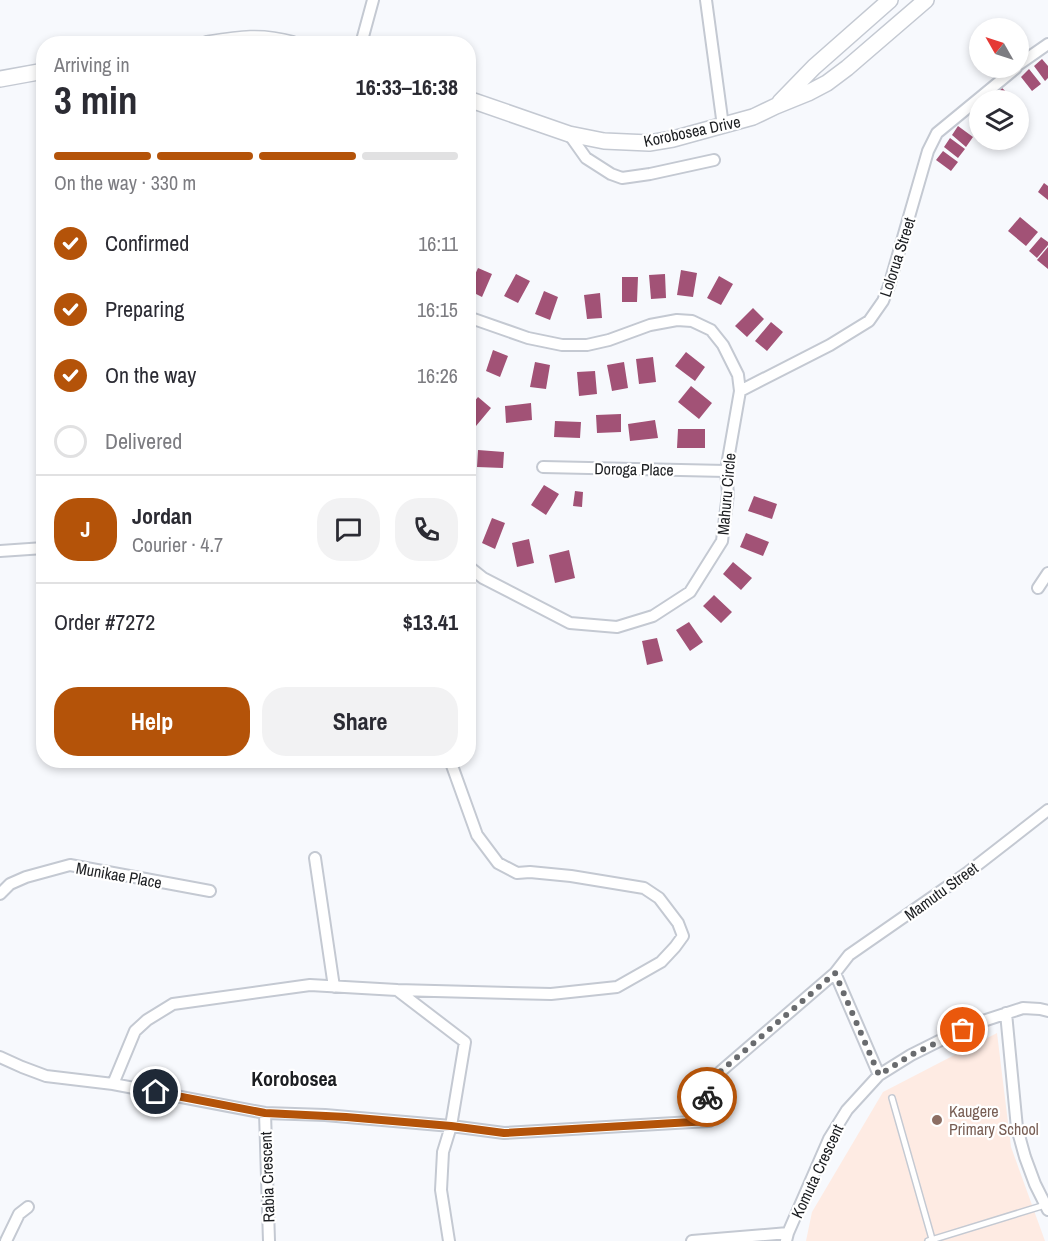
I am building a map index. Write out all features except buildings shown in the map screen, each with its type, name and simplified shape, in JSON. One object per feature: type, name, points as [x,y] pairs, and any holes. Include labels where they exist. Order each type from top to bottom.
[{"type":"main road","name":"Korobosea Drive","points":[[776,106],[814,67],[890,0]]},
{"type":"main road","name":"Korobosea Drive","points":[[476,102],[569,134],[604,141],[649,143],[753,117],[808,93],[834,78],[926,0]]},
{"type":"main road","points":[[0,79],[36,72]]},
{"type":"street","points":[[363,36],[374,0]]},
{"type":"street","points":[[706,0],[723,126]]},
{"type":"street","name":"Lolorua Street","points":[[1029,57],[1048,44]]},
{"type":"street","name":"Lolorua Street","points":[[740,391],[830,345],[869,321],[877,312],[890,286],[928,151],[937,133],[1003,78]]},
{"type":"street","points":[[569,134],[586,158],[611,174],[622,178],[714,160]]},
{"type":"street","name":"Mahuru Circle","points":[[476,320],[528,338],[562,345],[586,345],[609,340],[650,325],[677,320],[692,321],[711,330],[723,345],[738,375],[740,391],[726,471],[728,494],[722,541],[690,592],[653,616],[617,627],[570,623],[476,572]]},
{"type":"street","name":"Doroga Place","points":[[543,467],[726,471]]},
{"type":"street","points":[[0,551],[36,549]]},
{"type":"street","points":[[1038,588],[1048,573]]},
{"type":"street","points":[[113,1084],[135,1031],[147,1020],[173,1004],[310,985],[551,994],[617,987],[661,962],[675,947],[683,936],[678,923],[659,898],[644,888],[571,876],[517,873],[498,863],[477,835],[453,768]]},
{"type":"street","name":"Mamutu Street","points":[[451,1126],[504,1133],[709,1121],[706,1084],[835,973],[849,955],[967,873],[1048,810]]},
{"type":"street","points":[[315,858],[334,987]]},
{"type":"street","name":"Munikae Place","points":[[0,894],[10,884],[26,877],[69,865],[210,891]]},
{"type":"street","points":[[835,973],[879,1075]]},
{"type":"street","points":[[397,990],[465,1042],[451,1126],[443,1152],[441,1190],[449,1241]]},
{"type":"street","name":"Komuta Crescent","points":[[787,1237],[829,1139],[847,1110],[879,1075],[911,1055],[980,1022],[1023,1008],[1048,1011]]},
{"type":"street","points":[[1006,1013],[1020,1143],[1035,1184],[1047,1207]]},
{"type":"street","points":[[0,1057],[46,1076],[113,1084],[265,1113],[326,1115],[451,1126]]},
{"type":"street","name":"Rabia Crescent","points":[[265,1113],[269,1241]]},
{"type":"street","points":[[6,1241],[19,1214],[28,1207]]},
{"type":"street","points":[[692,1241],[787,1237]]},
{"type":"lane","points":[[892,1098],[930,1240],[1047,1207]]},
{"type":"shaded area","name":"Kaugere Primary School","points":[[997,1033],[1011,1147],[1045,1241],[806,1241],[812,1212],[883,1092]]},
{"type":"way so far","points":[[707,1097],[706,1084],[835,973],[879,1075],[911,1055],[963,1030]]},
{"type":"place","name":"Kaugere Primary School","points":[[937,1120]]},
{"type":"district","name":"Korobosea","points":[[294,1078]]},
{"type":"route","points":[[156,1092],[265,1113],[326,1115],[504,1133],[709,1121],[707,1097]]}]
